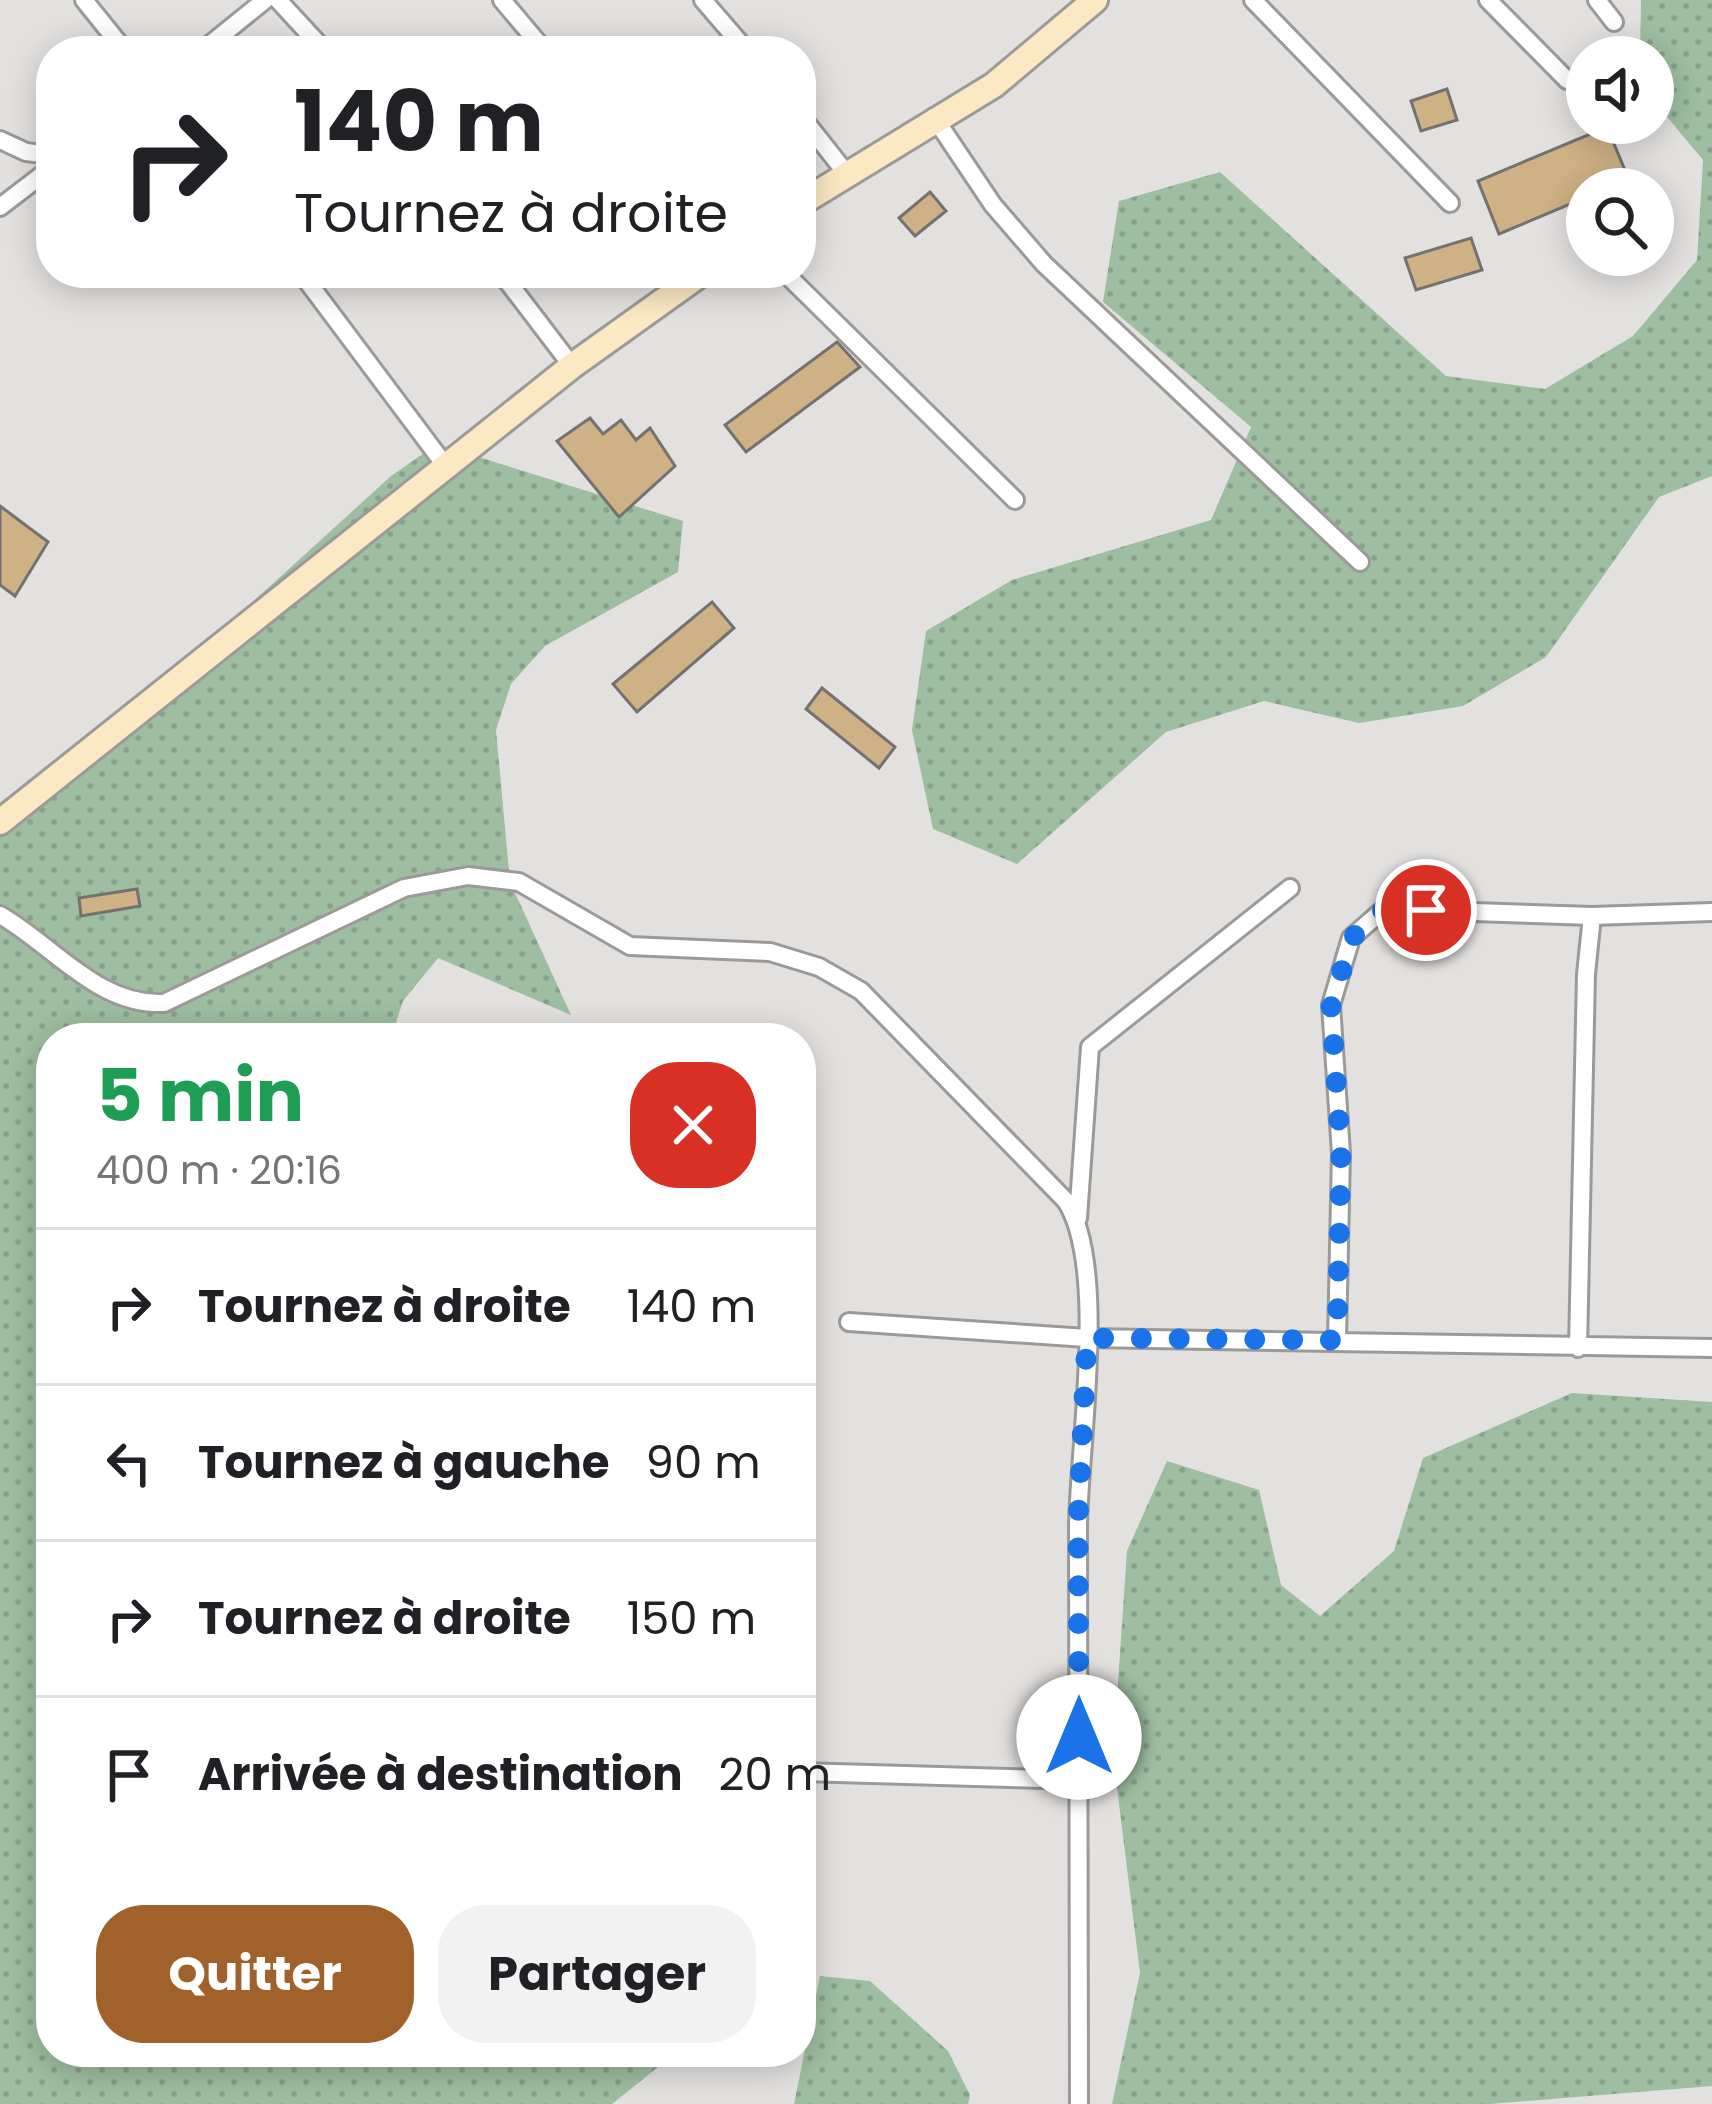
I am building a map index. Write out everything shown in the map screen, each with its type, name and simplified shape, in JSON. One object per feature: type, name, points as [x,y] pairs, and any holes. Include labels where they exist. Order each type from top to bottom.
[{"type":"main road","points":[[816,193],[934,117],[994,85],[1095,0]]},
{"type":"main road","points":[[0,822],[572,366],[682,288]]},
{"type":"street","points":[[84,0],[112,36]]},
{"type":"street","points":[[221,36],[266,0]]},
{"type":"street","points":[[278,0],[311,36]]},
{"type":"street","points":[[502,0],[532,36]]},
{"type":"street","points":[[704,0],[734,36]]},
{"type":"street","points":[[1253,0],[1450,203]]},
{"type":"street","points":[[1488,0],[1566,78]]},
{"type":"street","points":[[1597,0],[1614,22]]},
{"type":"street","points":[[934,117],[993,205],[1043,264],[1360,562]]},
{"type":"street","points":[[816,135],[846,173]]},
{"type":"street","points":[[0,140],[36,153]]},
{"type":"street","points":[[0,207],[36,179]]},
{"type":"street","points":[[312,288],[447,468]]},
{"type":"street","points":[[512,288],[572,366]]},
{"type":"street","points":[[800,288],[1015,500]]},
{"type":"street","points":[[0,915],[112,996],[135,1005],[164,1003],[404,888],[468,876],[519,883],[630,946],[770,952],[819,967],[861,991],[1078,1219]]},
{"type":"street","points":[[1079,2104],[1078,1522],[1087,1338],[1078,1219],[1090,1047],[1290,888]]},
{"type":"street","points":[[1337,1340],[1341,1153],[1331,1005],[1352,938],[1384,909],[1592,916],[1712,912]]},
{"type":"street","points":[[1578,1348],[1586,974],[1592,916]]},
{"type":"street","points":[[849,1322],[1087,1338],[1712,1348]]},
{"type":"street","points":[[816,1772],[1080,1780]]},
{"type":"green space","points":[[1641,0],[1712,0],[1712,476],[1659,497],[1546,657],[1463,706],[1359,723],[1264,701],[1166,732],[1017,864],[933,829],[912,730],[926,631],[1012,580],[1211,520],[1251,427],[1103,302],[1119,201],[1220,172],[1446,376],[1545,389],[1633,336],[1697,260],[1703,160],[1674,125],[1674,36],[1640,36]]},
{"type":"green space","points":[[437,444],[683,521],[678,572],[545,646],[511,684],[496,730],[510,882],[571,1015],[438,958],[403,1001],[396,1023],[36,1023],[36,2067],[658,2067],[612,2104],[0,2104],[0,832],[391,476]]},
{"type":"green space","points":[[1572,1393],[1712,1402],[1712,2086],[1490,2104],[1112,2104],[1140,1973],[1113,1755],[1127,1551],[1167,1461],[1259,1490],[1281,1585],[1320,1616],[1394,1551],[1423,1458]]},
{"type":"green space","points":[[820,1976],[870,1981],[948,2051],[970,2095],[968,2104],[794,2104],[802,2067],[816,2067]]},
{"type":"building","points":[[1447,89],[1457,120],[1421,131],[1411,101]]},
{"type":"building","points":[[1566,144],[1614,144],[1624,168],[1566,168],[1566,206],[1499,234],[1478,181]]},
{"type":"building","points":[[930,192],[946,211],[915,236],[899,218]]},
{"type":"building","points":[[1471,238],[1482,270],[1416,290],[1405,258]]},
{"type":"building","points":[[837,342],[860,367],[746,452],[725,425]]},
{"type":"building","points":[[590,418],[603,434],[621,420],[636,440],[650,428],[675,466],[619,517],[557,441]]},
{"type":"building","points":[[0,506],[48,542],[15,596],[0,585]]},
{"type":"building","points":[[712,602],[734,628],[637,712],[613,684]]},
{"type":"building","points":[[822,688],[895,747],[879,768],[806,709]]},
{"type":"building","points":[[137,889],[140,906],[81,916],[79,898]]},
{"type":"route","points":[[1079,1737],[1078,1522],[1087,1338],[1337,1340],[1341,1153],[1331,1005],[1352,938],[1384,909],[1426,910]]}]
